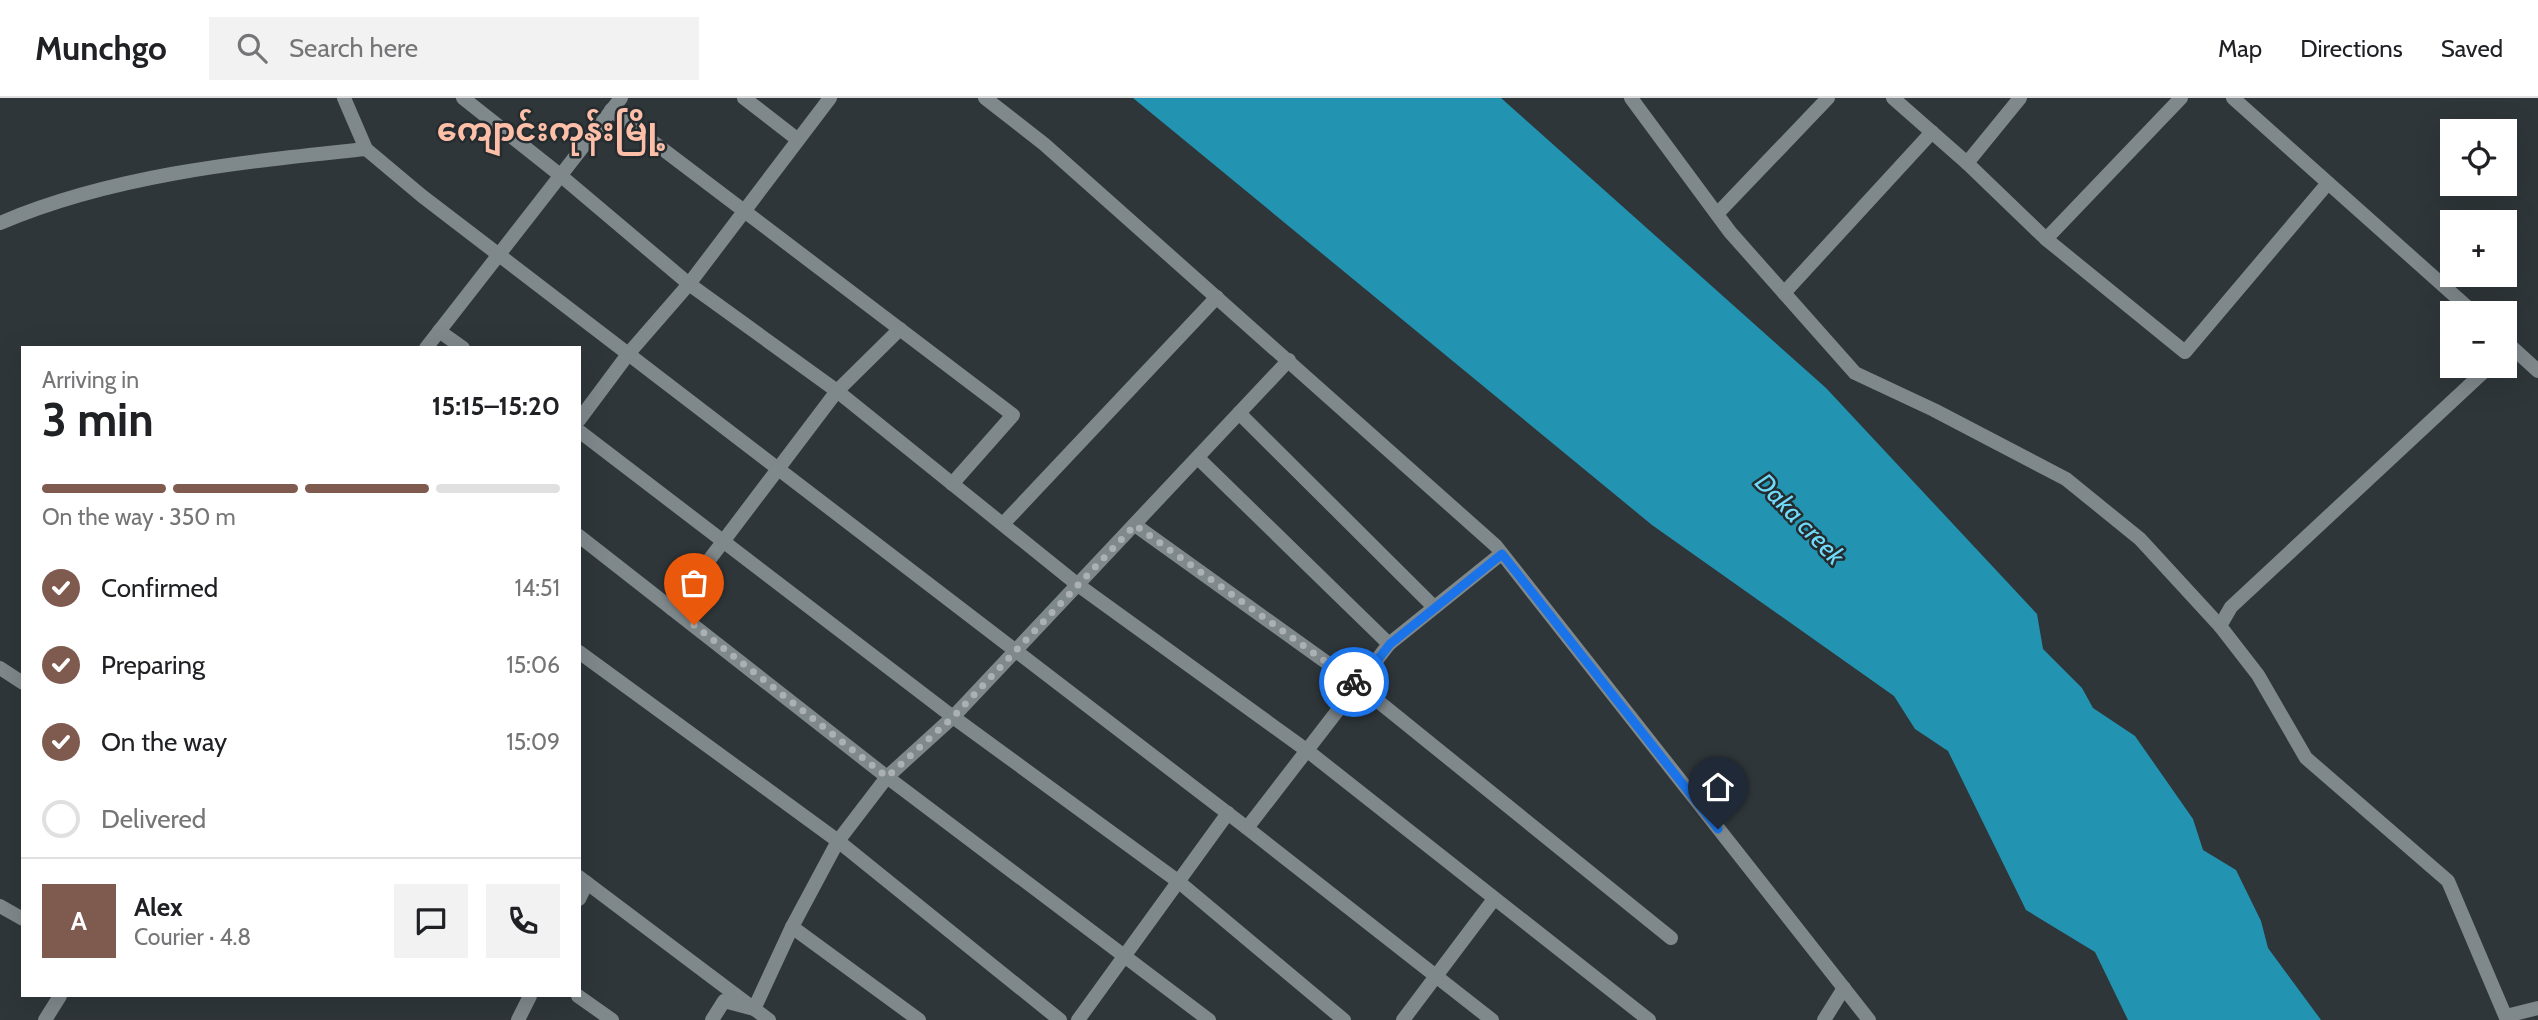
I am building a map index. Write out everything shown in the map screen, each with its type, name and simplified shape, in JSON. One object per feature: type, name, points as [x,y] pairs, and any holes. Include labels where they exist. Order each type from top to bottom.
[{"type":"street","points":[[344,98],[366,149],[1228,813],[1492,1020]]},
{"type":"street","points":[[463,98],[560,174],[688,284],[837,391],[1078,585],[1309,752],[1648,1020]]},
{"type":"street","points":[[428,346],[621,98]]},
{"type":"street","points":[[744,98],[797,139]]},
{"type":"street","points":[[581,417],[629,354],[688,284],[830,98]]},
{"type":"street","points":[[985,98],[1044,145],[1217,296],[1502,554],[1869,1020]]},
{"type":"street","points":[[1631,98],[1717,215],[1854,373],[1934,410],[2066,479],[2140,539],[2220,626],[2258,675],[2306,758],[2448,881],[2506,1018],[2538,1008]]},
{"type":"street","points":[[1717,215],[1828,98]]},
{"type":"street","points":[[1893,98],[1967,163],[2046,239],[2185,352],[2328,183]]},
{"type":"street","points":[[1967,163],[2020,98]]},
{"type":"street","points":[[2046,239],[2181,98]]},
{"type":"street","points":[[2233,98],[2461,301]]},
{"type":"street","points":[[611,110],[1013,415],[953,484]]},
{"type":"street","points":[[1784,293],[1932,132]]},
{"type":"street","points":[[0,223],[77,195],[113,186],[226,164],[366,149]]},
{"type":"street","points":[[1003,524],[1217,296]]},
{"type":"street","points":[[672,609],[780,470],[837,391],[900,329]]},
{"type":"street","points":[[439,331],[460,346]]},
{"type":"street","points":[[2517,355],[2538,371]]},
{"type":"street","points":[[754,1009],[792,927],[838,841],[887,777],[953,717],[1289,360]]},
{"type":"street","points":[[2220,626],[2231,607],[2477,378]]},
{"type":"street","points":[[1239,413],[1434,607]]},
{"type":"street","points":[[581,433],[953,717],[1179,882],[1344,1020]]},
{"type":"street","points":[[1198,457],[1390,644]]},
{"type":"street","points":[[1135,525],[1358,685],[1671,939]]},
{"type":"street","points":[[581,538],[887,777],[1209,1020]]},
{"type":"street","points":[[1247,828],[1309,752],[1390,644],[1502,554]]},
{"type":"street","points":[[581,653],[838,841],[1060,1020]]},
{"type":"street","points":[[0,668],[21,682]]},
{"type":"street","points":[[1079,1020],[1228,813]]},
{"type":"street","points":[[583,880],[769,1020]]},
{"type":"street","points":[[1403,1020],[1494,899]]},
{"type":"street","points":[[0,906],[21,918]]},
{"type":"street","points":[[792,927],[919,1020]]},
{"type":"street","points":[[1824,1020],[1844,988]]},
{"type":"street","points":[[45,1020],[59,997]]},
{"type":"street","points":[[517,1020],[529,997]]},
{"type":"street","points":[[579,997],[612,1020]]},
{"type":"street","points":[[712,1020],[724,1001],[754,1009]]},
{"type":"water","name":"Daka creek","points":[[1133,98],[1501,98],[1826,388],[2037,614],[2043,649],[2082,688],[2093,708],[2135,736],[2193,819],[2203,850],[2236,870],[2261,921],[2268,948],[2321,1020],[2128,1020],[2095,952],[2026,910],[1948,751],[1915,729],[1894,696],[1652,525]]},
{"type":"way so far","points":[[694,625],[887,777],[953,717],[1135,525],[1354,682]]},
{"type":"district","name":"ကျောင်းကုန်းမြို့","points":[[551,129]]},
{"type":"route","points":[[1354,682],[1358,685],[1390,644],[1502,554],[1718,829]]}]
